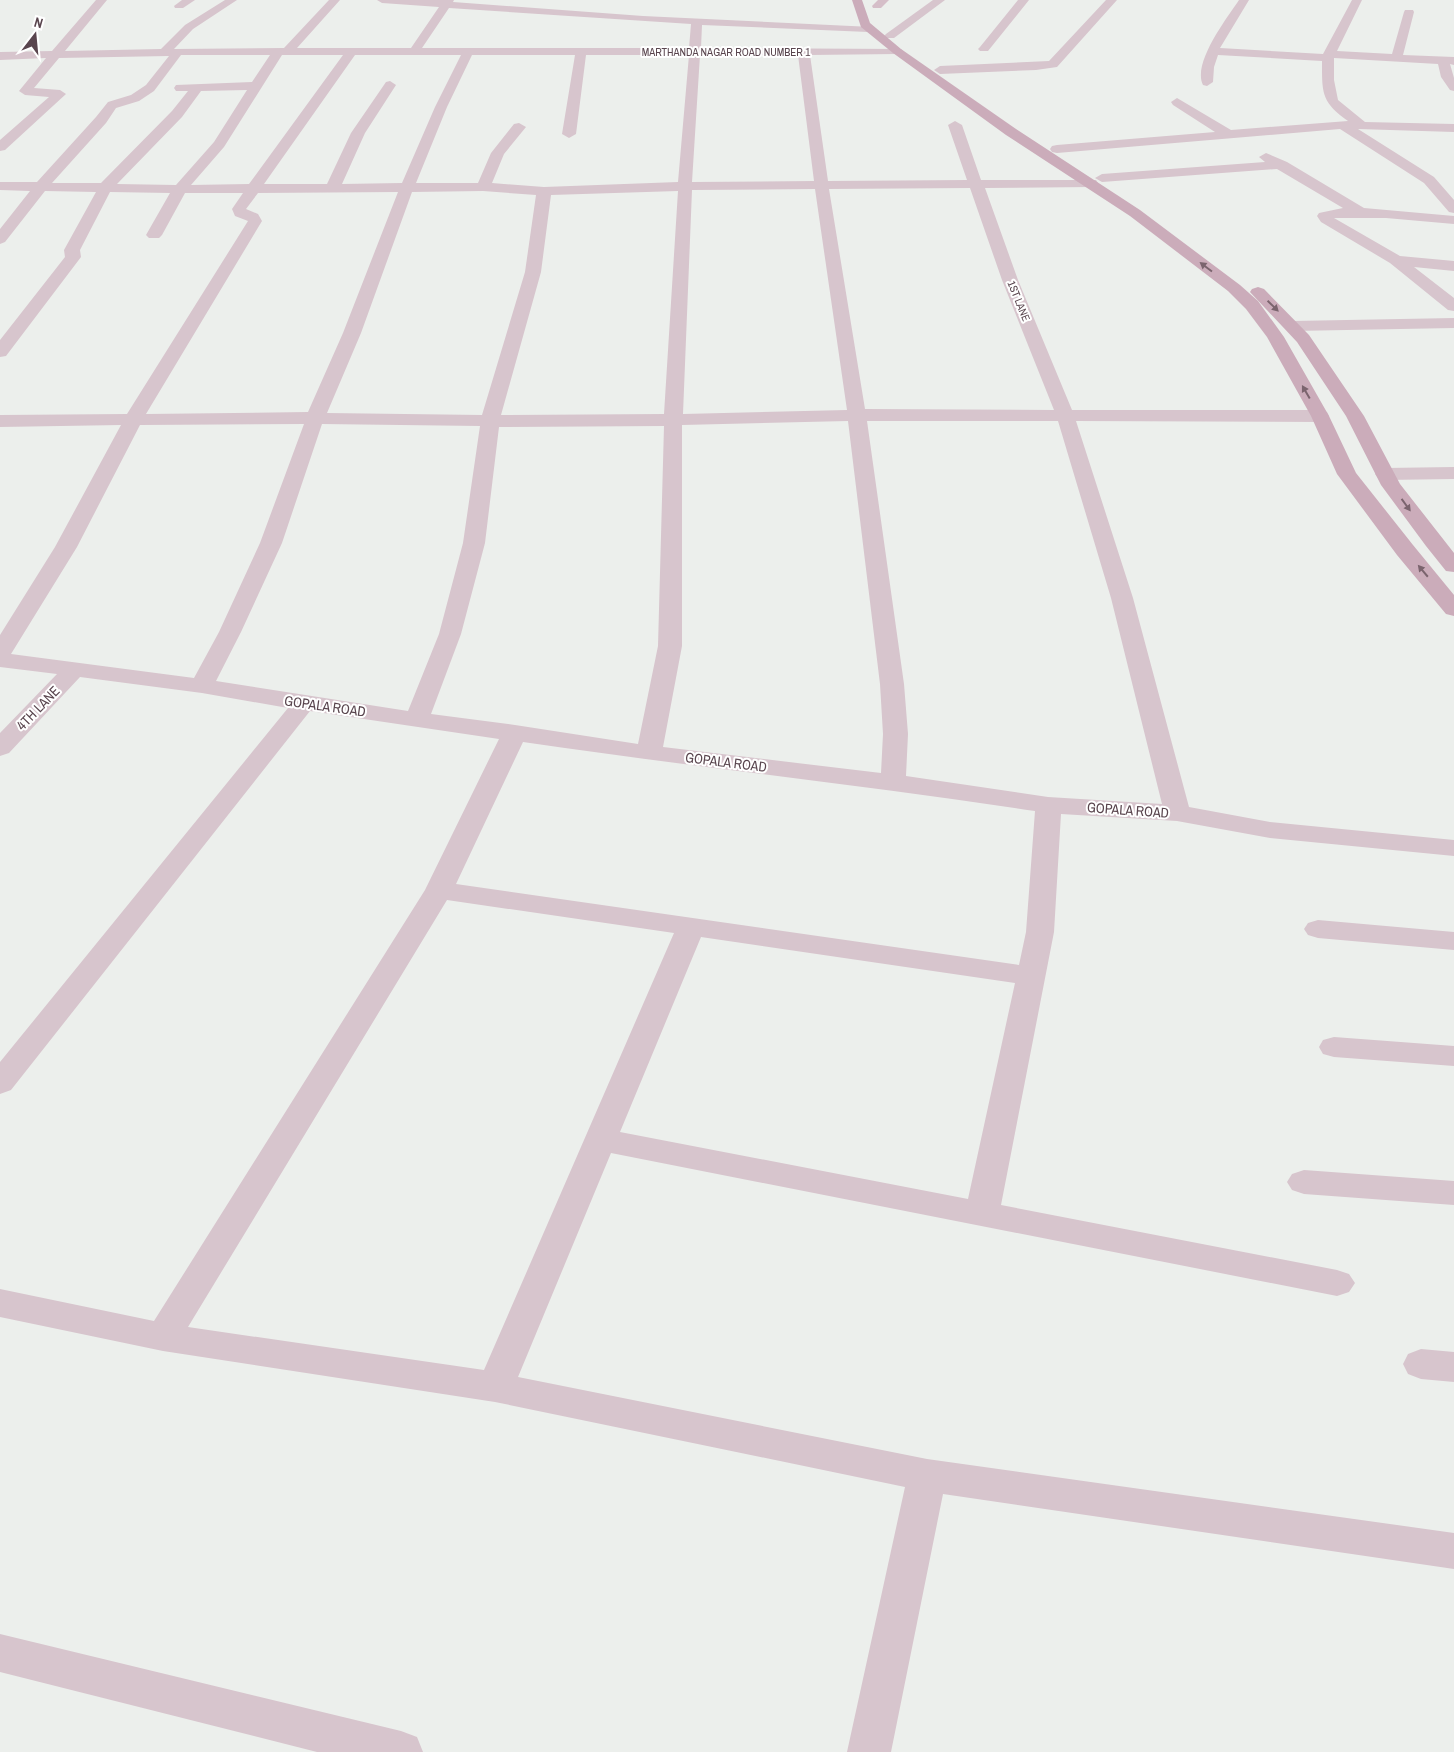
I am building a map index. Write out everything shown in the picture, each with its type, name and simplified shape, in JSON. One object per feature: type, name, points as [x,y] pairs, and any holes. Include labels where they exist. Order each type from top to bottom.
[{"type":"main road","points":[[856,2],[868,29],[897,52],[1011,132],[1096,181],[1246,281],[1293,326],[1355,416],[1385,474],[1433,542],[1454,566]]},
{"type":"main road","points":[[879,2],[880,26],[890,36],[1057,149],[1135,213],[1226,282],[1252,305],[1275,337],[1320,416],[1347,474],[1405,550],[1454,609]]},
{"type":"main road","points":[[1226,282],[1246,281]]},
{"type":"street","points":[[0,147],[60,94],[25,91],[102,0]]},
{"type":"street","points":[[179,6],[190,0]]},
{"type":"street","points":[[164,52],[189,27],[232,0]]},
{"type":"street","points":[[154,235],[180,189],[219,144],[256,86],[283,52],[335,0]]},
{"type":"street","points":[[382,0],[447,2],[537,11],[697,22],[868,29]]},
{"type":"street","points":[[537,11],[546,0]]},
{"type":"street","points":[[890,36],[940,0]]},
{"type":"street","points":[[984,49],[1024,0]]},
{"type":"street","points":[[940,70],[1053,64],[1112,0]]},
{"type":"street","points":[[1207,82],[1208,67],[1214,47],[1244,0]]},
{"type":"street","points":[[1357,0],[1329,56],[1329,92],[1332,101],[1338,108],[1361,125]]},
{"type":"street","points":[[414,52],[447,2]]},
{"type":"street","points":[[632,18],[638,6]]},
{"type":"street","points":[[726,23],[733,8]]},
{"type":"street","points":[[1397,57],[1401,36],[1409,12]]},
{"type":"street","points":[[556,52],[575,14]]},
{"type":"street","points":[[650,753],[670,646],[673,420],[685,186],[697,22]]},
{"type":"street","points":[[1214,51],[1397,57],[1449,61],[1447,78],[1454,87]]},
{"type":"street","name":"MARTHANDA NAGAR ROAD NUMBER 1","points":[[0,56],[164,52],[897,52]]},
{"type":"street","points":[[0,239],[41,186],[101,120],[112,104],[135,98],[150,88],[178,52]]},
{"type":"street","points":[[0,653],[66,547],[133,420],[255,221],[240,213],[239,209],[351,52]]},
{"type":"street","points":[[202,686],[230,632],[271,544],[315,418],[352,333],[406,187],[441,107],[468,52]]},
{"type":"street","points":[[568,134],[581,52]]},
{"type":"street","points":[[804,52],[813,136],[858,415],[874,530],[896,738],[893,782]]},
{"type":"street","points":[[332,187],[358,134],[390,85]]},
{"type":"street","points":[[150,88],[256,86]]},
{"type":"street","points":[[0,352],[73,256],[72,250],[105,188],[177,114],[198,87]]},
{"type":"street","points":[[1177,102],[1225,135],[1282,165],[1360,212]]},
{"type":"street","name":"1ST LANE","points":[[955,125],[1010,280],[1065,415],[1122,598],[1178,813]]},
{"type":"street","points":[[1342,126],[1429,180],[1454,209]]},
{"type":"street","points":[[1057,149],[1342,126],[1454,128]]},
{"type":"street","points":[[483,187],[498,153],[519,127]]},
{"type":"street","points":[[0,186],[180,189],[483,187],[544,191],[685,186],[977,185],[1096,181],[1282,165]]},
{"type":"street","points":[[1429,180],[1446,180]]},
{"type":"street","points":[[417,719],[450,634],[474,543],[490,420],[533,272],[544,191]]},
{"type":"street","points":[[1454,220],[1360,212],[1335,212],[1324,216],[1354,237],[1396,260],[1454,306]]},
{"type":"street","points":[[1396,260],[1454,266]]},
{"type":"street","points":[[1293,326],[1454,323]]},
{"type":"street","points":[[0,421],[315,418],[673,420],[858,415],[1320,416]]},
{"type":"street","points":[[1385,474],[1454,473]]},
{"type":"street","name":"GOPALA ROAD","points":[[0,660],[202,686],[304,703],[650,753],[893,782],[1048,805],[1178,813],[1270,830],[1454,848]]},
{"type":"street","name":"4TH LANE","points":[[0,748],[75,669]]},
{"type":"street","points":[[0,1083],[304,703]]},
{"type":"street","points":[[163,1338],[439,890],[515,732]]},
{"type":"street","points":[[982,1213],[1040,932],[1048,805]]},
{"type":"street","points":[[439,890],[1031,976]]},
{"type":"street","points":[[495,1387],[692,927]]},
{"type":"street","points":[[1318,928],[1454,941]]},
{"type":"street","points":[[1334,1047],[1454,1056]]},
{"type":"street","points":[[600,1140],[1337,1283]]},
{"type":"street","points":[[1304,1182],[1454,1193]]},
{"type":"street","points":[[0,1303],[163,1338],[495,1387],[927,1475],[1454,1551]]},
{"type":"street","points":[[870,1752],[927,1475]]},
{"type":"street","points":[[0,1654],[401,1752]]}]
